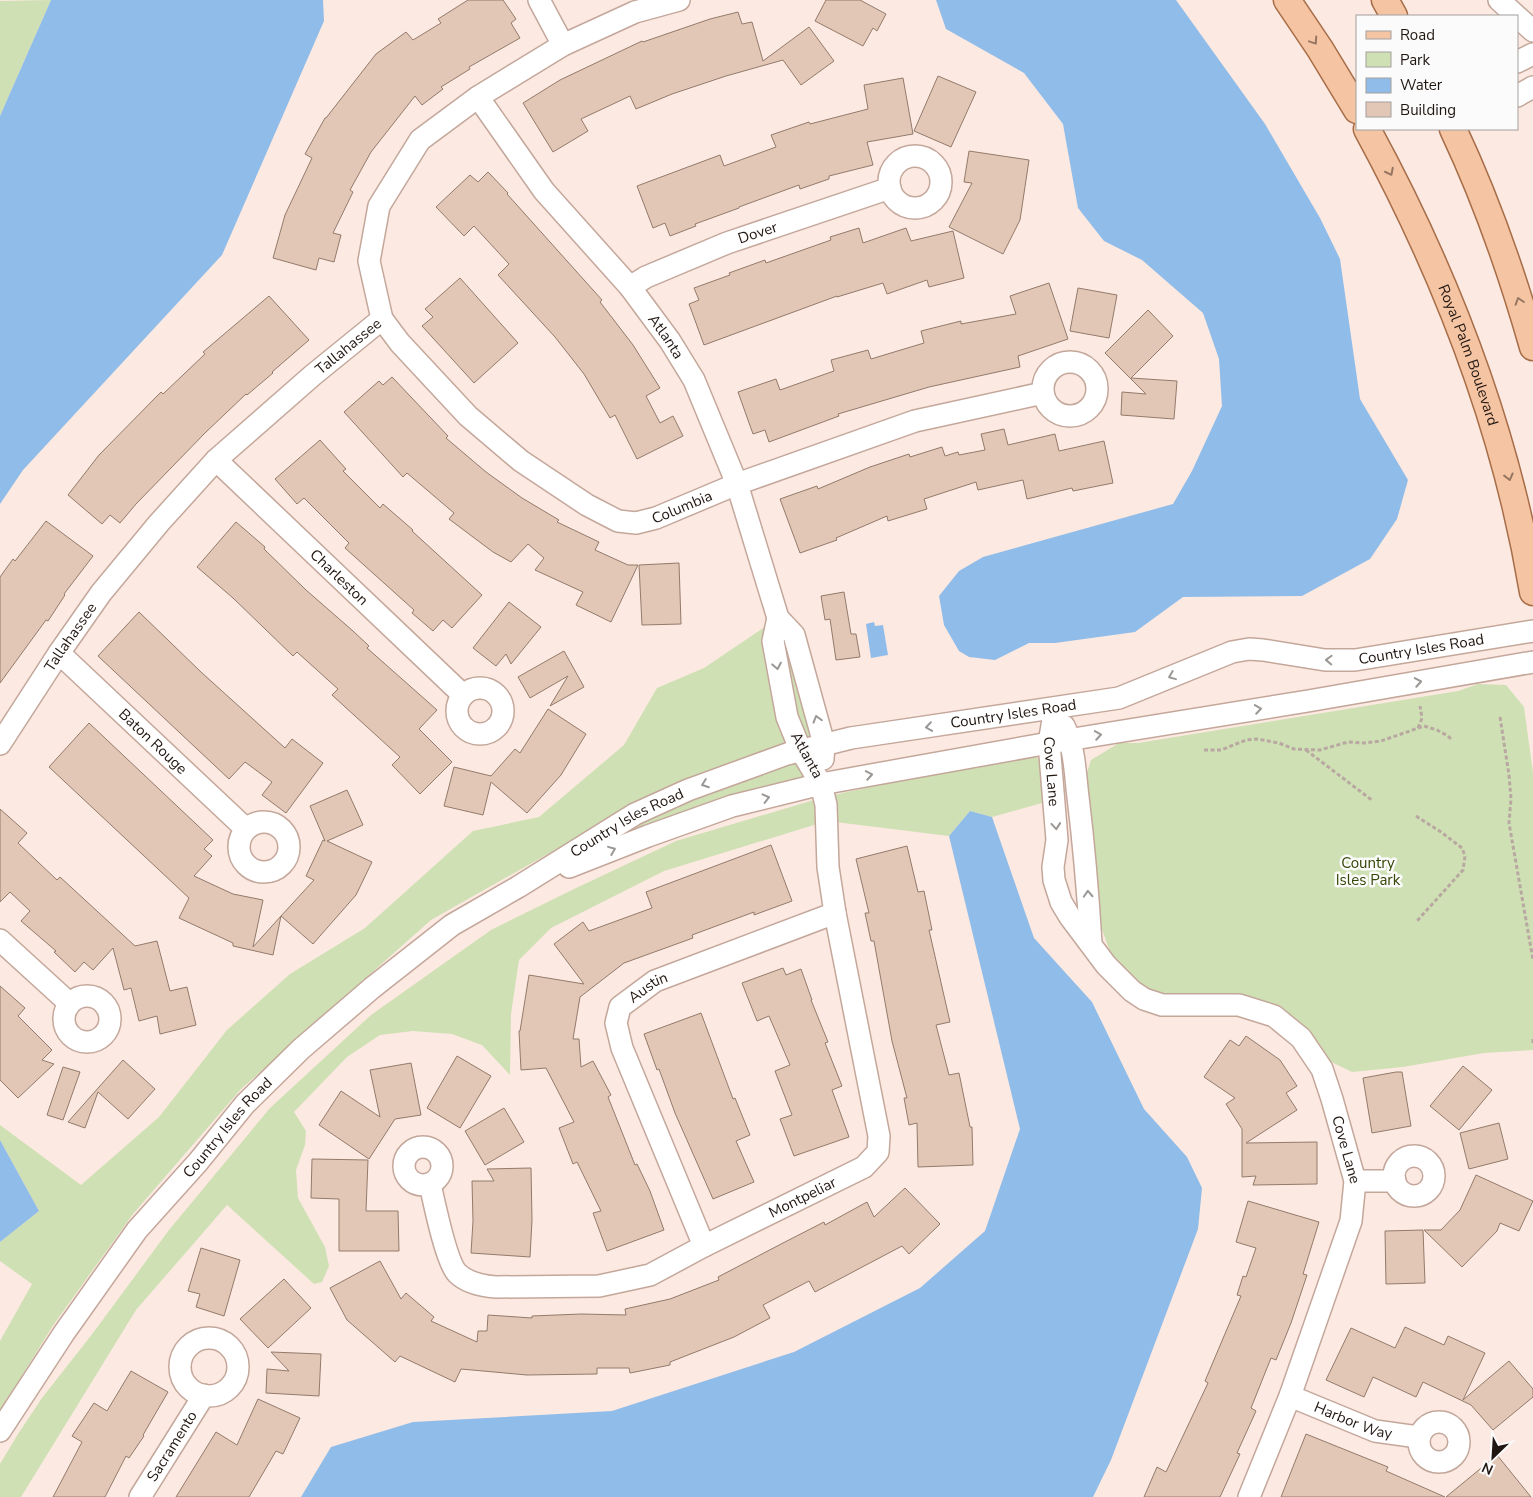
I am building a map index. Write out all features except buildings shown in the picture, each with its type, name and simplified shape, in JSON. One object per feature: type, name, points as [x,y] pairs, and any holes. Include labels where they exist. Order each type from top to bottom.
[{"type":"main road","points":[[1287,0],[1356,108]]},
{"type":"main road","points":[[1385,0],[1393,15]]},
{"type":"main road","name":"Royal Palm Boulevard","points":[[1368,130],[1416,224],[1467,346],[1489,409],[1506,468],[1533,592]]},
{"type":"main road","points":[[1456,130],[1500,243],[1533,347]]},
{"type":"street","points":[[539,0],[563,45]]},
{"type":"street","name":"Tallahassee","points":[[0,744],[59,653],[101,593],[159,523],[216,460],[313,375],[382,319],[369,260],[379,206],[420,140],[478,97],[563,45],[635,12],[679,0]]},
{"type":"street","points":[[1499,0],[1515,15]]},
{"type":"street","points":[[1518,17],[1533,31]]},
{"type":"street","points":[[1518,62],[1533,54]]},
{"type":"street","points":[[1518,95],[1533,87]]},
{"type":"street","name":"Atlanta","points":[[478,97],[544,190],[630,287],[670,342],[694,380],[737,484],[778,618],[794,635],[824,744],[821,784]]},
{"type":"street","name":"Dover","points":[[630,287],[646,277],[727,243],[890,188]]},
{"type":"street","name":"Columbia","points":[[382,319],[400,343],[475,423],[520,462],[587,505],[618,521],[636,523],[656,518],[737,484],[915,421],[1043,394]]},
{"type":"street","name":"Charleston","points":[[216,460],[463,695]]},
{"type":"street","name":"Atlanta","points":[[778,618],[773,641],[787,717],[800,749],[821,784]]},
{"type":"street","name":"Country Isles Road","points":[[0,1432],[64,1333],[137,1230],[198,1162],[245,1104],[300,1049],[372,988],[452,925],[518,887],[635,814],[688,790],[800,749],[851,738],[1118,698],[1232,652],[1249,649],[1324,660],[1355,660],[1533,631]]},
{"type":"street","name":"Baton Rouge","points":[[59,653],[246,829]]},
{"type":"street","name":"Country Isles Road","points":[[518,887],[648,836],[732,806],[821,784],[1070,739],[1308,701],[1533,662]]},
{"type":"street","name":"Cove Lane","points":[[1055,708],[1070,739],[1088,879],[1091,943]]},
{"type":"street","name":"Cove Lane","points":[[1055,708],[1049,743],[1057,840],[1053,867],[1056,891],[1065,909],[1106,965],[1132,991],[1144,999],[1162,1005],[1239,1005],[1274,1016],[1302,1038],[1322,1069],[1355,1181],[1351,1221],[1290,1396],[1249,1497]]},
{"type":"street","name":"Montpeliar","points":[[430,1184],[450,1262],[454,1269],[464,1278],[484,1286],[510,1288],[599,1286],[650,1275],[704,1246],[864,1167],[878,1152],[879,1136],[835,913],[828,867],[826,805],[821,784]]},
{"type":"street","name":"Austin","points":[[704,1246],[622,1048],[616,1023],[620,1007],[655,981],[835,913]]},
{"type":"street","points":[[0,940],[69,1003]]},
{"type":"street","points":[[1355,1181],[1395,1180]]},
{"type":"street","name":"Sacramento","points":[[140,1497],[204,1395]]},
{"type":"street","name":"Harbor Way","points":[[1290,1396],[1375,1431],[1418,1437]]},
{"type":"path","points":[[1418,728],[1422,718],[1420,706]]},
{"type":"path","points":[[1500,716],[1511,799],[1509,824],[1533,960]]},
{"type":"path","points":[[1204,750],[1221,750],[1246,740],[1257,739],[1279,743],[1294,749],[1320,750],[1348,742],[1363,743],[1381,740],[1424,726],[1437,730],[1451,739]]},
{"type":"path","points":[[1306,750],[1374,801]]},
{"type":"path","points":[[1416,816],[1442,832],[1462,848],[1465,856],[1463,870],[1417,921]]},
{"type":"green space","points":[[51,0],[0,116],[0,1]]},
{"type":"green space","points":[[778,618],[794,635],[821,784],[608,840],[633,815],[562,846],[431,920],[241,1089],[133,1214],[54,1324],[0,1411],[0,1341],[32,1284],[0,1261],[0,1242],[39,1211],[0,1140],[0,1125],[81,1185],[159,1117],[227,1030],[290,974],[365,928],[473,831],[539,817],[624,745],[657,688],[704,668]]},
{"type":"green space","name":"Country Isles Park","points":[[1478,684],[1506,685],[1524,707],[1533,773],[1533,1050],[1484,1053],[1403,1067],[1352,1072],[1319,1056],[1307,1031],[1209,997],[1160,994],[1129,981],[1111,955],[1098,918],[1094,835],[1086,776],[1091,760],[1119,743],[1138,743],[1458,691]]},
{"type":"green space","points":[[1019,755],[1034,756],[1044,762],[1053,800],[992,817],[970,811],[949,836],[827,821],[664,871],[551,928],[519,960],[511,1014],[510,1075],[482,1045],[452,1034],[413,1031],[380,1035],[347,1057],[294,1112],[306,1131],[305,1145],[296,1170],[298,1198],[325,1247],[329,1266],[322,1282],[314,1284],[227,1205],[136,1310],[21,1497],[0,1497],[0,1464],[18,1434],[42,1398],[169,1230],[270,1108],[371,1015],[491,930],[676,841],[824,797]]},
{"type":"water","points":[[51,0],[323,0],[324,21],[222,255],[23,470],[0,504],[0,116]]},
{"type":"water","points":[[936,0],[1176,0],[1265,124],[1320,218],[1340,259],[1360,399],[1408,480],[1397,519],[1370,559],[1302,596],[1183,597],[1135,632],[1055,643],[1029,643],[995,660],[969,657],[959,651],[944,625],[939,596],[959,571],[983,557],[1173,504],[1192,471],[1222,406],[1219,359],[1203,313],[1142,260],[1104,241],[1078,208],[1063,124],[1024,73],[946,29]]},
{"type":"water","points":[[874,622],[875,626],[883,625],[888,655],[871,658],[866,624]]},
{"type":"water","points":[[970,811],[992,817],[1034,938],[1092,1002],[1144,1109],[1187,1157],[1202,1188],[1198,1229],[1111,1460],[1093,1497],[301,1497],[331,1447],[413,1422],[612,1411],[794,1352],[920,1288],[985,1231],[1020,1129],[949,836]]},
{"type":"water","points":[[0,1140],[39,1211],[0,1242]]}]
